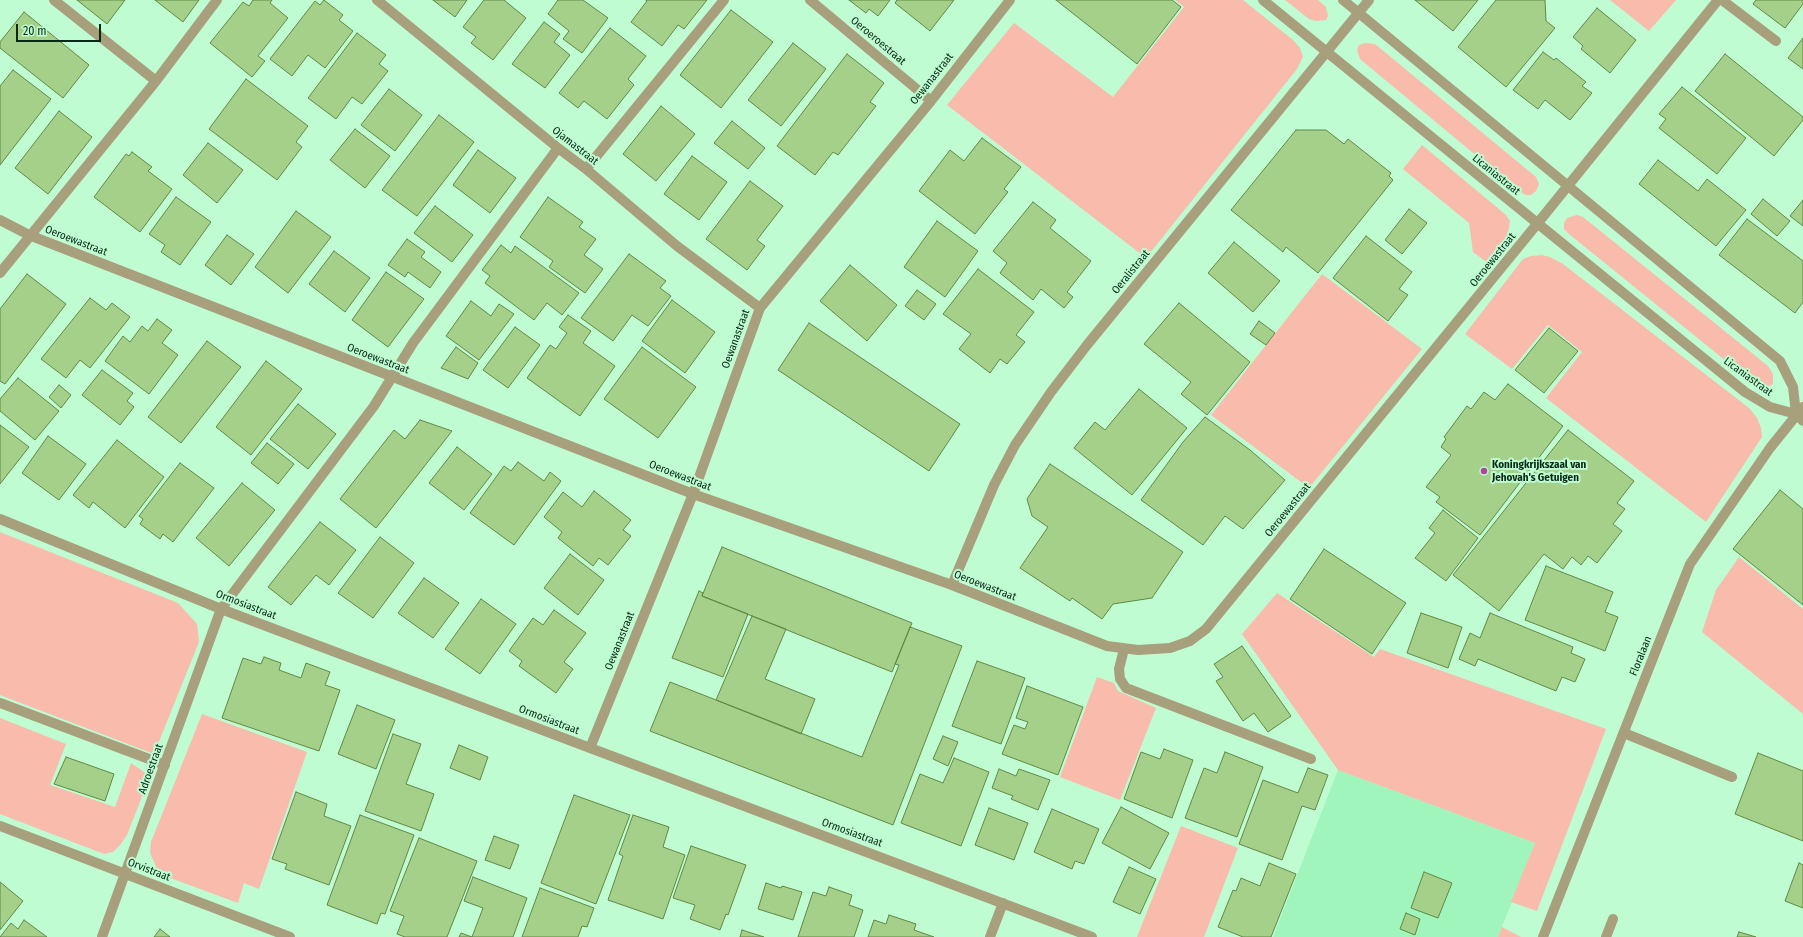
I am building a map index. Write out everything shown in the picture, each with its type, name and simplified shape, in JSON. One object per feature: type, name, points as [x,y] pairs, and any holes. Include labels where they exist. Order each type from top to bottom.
[{"type":"street","points":[[54,0],[156,81]]},
{"type":"street","points":[[0,273],[29,235],[156,81],[217,0]]},
{"type":"street","name":"Ojamastraat","points":[[377,0],[558,148],[586,169],[677,246],[760,308]]},
{"type":"street","points":[[586,169],[724,0]]},
{"type":"street","name":"Oeroeroestraat","points":[[810,0],[931,101]]},
{"type":"street","name":"Oewanastraat","points":[[590,748],[693,494],[760,308],[931,101],[1010,0]]},
{"type":"street","name":"Licaniastraat","points":[[1263,0],[1745,392],[1770,407],[1801,414]]},
{"type":"street","points":[[1343,0],[1780,361],[1793,387],[1801,414]]},
{"type":"street","name":"Oeralistraat","points":[[952,585],[994,485],[1015,445],[1051,392],[1087,345],[1369,0]]},
{"type":"street","name":"Oeroewastraat","points":[[0,220],[29,235],[693,494],[952,585],[1107,646],[1138,650],[1170,648],[1190,641],[1206,629],[1718,0]]},
{"type":"street","points":[[1722,0],[1776,40]]},
{"type":"street","name":"Adroestraat","points":[[102,937],[221,609],[374,406],[413,343],[558,148]]},
{"type":"street","name":"Floralaan","points":[[1543,937],[1690,564],[1770,448],[1801,414]]},
{"type":"street","name":"Ormosiastraat","points":[[0,519],[221,609],[1003,902],[1092,937]]},
{"type":"street","points":[[1124,649],[1119,669],[1120,679],[1126,688],[1311,760]]},
{"type":"street","points":[[0,703],[165,765]]},
{"type":"street","points":[[1624,733],[1732,776]]},
{"type":"street","name":"Orvistraat","points":[[0,826],[290,937]]},
{"type":"street","points":[[990,937],[1003,902]]},
{"type":"street","points":[[1606,937],[1612,919]]},
{"type":"shaded area","points":[[1175,0],[1243,0],[1293,40],[1300,48],[1303,57],[1297,69],[1146,258],[947,105],[1014,23],[1113,97],[1184,7]]},
{"type":"shaded area","points":[[1285,0],[1318,0],[1326,7],[1328,16],[1326,20],[1316,21],[1309,19]]},
{"type":"shaded area","points":[[1610,0],[1676,0],[1649,31]]},
{"type":"shaded area","points":[[1365,43],[1375,44],[1536,177],[1539,184],[1536,191],[1531,195],[1526,195],[1520,192],[1360,59],[1357,50],[1359,45]]},
{"type":"shaded area","points":[[1422,145],[1506,215],[1510,221],[1507,240],[1502,250],[1489,264],[1473,252],[1469,223],[1403,169]]},
{"type":"shaded area","points":[[1577,215],[1583,217],[1768,366],[1773,374],[1773,384],[1765,386],[1726,361],[1569,234],[1564,229],[1564,223],[1567,218]]},
{"type":"shaded area","points":[[1542,255],[1550,257],[1563,264],[1749,408],[1757,418],[1761,428],[1762,437],[1706,522],[1546,398],[1582,352],[1548,325],[1512,369],[1465,334],[1523,259],[1531,256]]},
{"type":"shaded area","points":[[1322,274],[1422,349],[1309,488],[1211,415]]},
{"type":"shaded area","points":[[0,532],[178,603],[197,624],[199,642],[154,754],[0,695]]},
{"type":"shaded area","points":[[1739,557],[1803,609],[1803,714],[1702,632],[1716,590]]},
{"type":"shaded area","points":[[1277,593],[1374,657],[1380,649],[1606,729],[1537,911],[1511,902],[1535,843],[1338,770],[1242,634]]},
{"type":"shaded area","points":[[1097,677],[1114,683],[1118,691],[1156,708],[1120,800],[1060,777]]},
{"type":"shaded area","points":[[202,714],[307,752],[259,889],[244,883],[238,903],[165,876],[158,871],[150,853],[151,842]]},
{"type":"shaded area","points":[[0,718],[66,744],[50,785],[115,807],[131,763],[150,776],[127,835],[113,852],[104,854],[0,814]]},
{"type":"shaded area","points":[[1338,770],[1535,843],[1498,937],[1273,937]]},
{"type":"shaded area","points":[[1181,826],[1238,848],[1204,937],[1137,937]]},
{"type":"shaded area","points":[[1502,927],[1521,937],[1498,937]]},
{"type":"building","points":[[77,0],[125,0],[107,24]]},
{"type":"building","points":[[155,0],[199,0],[183,22]]},
{"type":"building","points":[[253,0],[272,0],[270,3],[288,18],[258,56],[265,61],[252,77],[210,43],[243,2],[249,6]]},
{"type":"building","points":[[324,0],[343,15],[339,20],[353,31],[325,68],[308,55],[292,76],[270,59],[315,1],[320,5]]},
{"type":"building","points":[[433,0],[467,0],[455,17]]},
{"type":"building","points":[[484,0],[504,0],[526,18],[493,60],[471,43],[476,37],[463,27]]},
{"type":"building","points":[[558,0],[583,0],[608,18],[582,53],[563,39],[569,31],[548,14]]},
{"type":"building","points":[[646,0],[707,0],[684,29],[678,25],[662,46],[631,22],[647,1]]},
{"type":"building","points":[[849,0],[890,0],[878,16],[869,9],[866,13]]},
{"type":"building","points":[[897,0],[954,0],[930,31],[895,3]]},
{"type":"building","points":[[1056,0],[1172,0],[1181,7],[1137,64]]},
{"type":"building","points":[[1415,0],[1478,0],[1453,31]]},
{"type":"building","points":[[1496,0],[1545,0],[1546,21],[1555,28],[1506,87],[1458,47]]},
{"type":"building","points":[[1756,0],[1803,0],[1803,4],[1785,28],[1753,4]]},
{"type":"building","points":[[1597,8],[1636,40],[1610,73],[1581,49],[1583,46],[1573,37]]},
{"type":"building","points":[[731,10],[773,42],[721,108],[680,75]]},
{"type":"building","points":[[24,12],[89,65],[63,98],[0,48],[0,42]]},
{"type":"building","points":[[544,22],[560,34],[554,42],[570,55],[545,88],[512,64]]},
{"type":"building","points":[[610,28],[646,56],[628,79],[634,85],[607,119],[584,101],[578,108],[559,93]]},
{"type":"building","points":[[357,33],[386,55],[379,64],[388,71],[362,104],[352,97],[336,119],[308,98]]},
{"type":"building","points":[[1803,38],[1803,69],[1788,58]]},
{"type":"building","points":[[793,43],[826,69],[781,126],[748,100]]},
{"type":"building","points":[[1543,52],[1554,60],[1556,58],[1586,82],[1582,86],[1592,93],[1570,120],[1545,100],[1538,109],[1513,90]]},
{"type":"building","points":[[847,54],[884,83],[870,102],[876,106],[838,155],[833,152],[815,175],[777,146]]},
{"type":"building","points":[[1725,54],[1803,117],[1803,120],[1774,156],[1695,91]]},
{"type":"building","points":[[13,70],[51,99],[0,165],[0,86]]},
{"type":"building","points":[[246,79],[308,126],[296,142],[302,147],[277,180],[209,129]]},
{"type":"building","points":[[1682,87],[1746,138],[1717,174],[1659,128],[1666,119],[1659,114]]},
{"type":"building","points":[[389,89],[422,115],[395,151],[361,125]]},
{"type":"building","points":[[661,106],[695,134],[656,181],[623,154]]},
{"type":"building","points":[[59,111],[92,137],[48,194],[15,168]]},
{"type":"building","points":[[439,115],[474,142],[417,216],[382,190]]},
{"type":"building","points":[[732,121],[765,148],[748,169],[714,143]]},
{"type":"building","points":[[355,129],[390,156],[365,188],[330,160]]},
{"type":"building","points":[[1296,130],[1326,130],[1344,144],[1348,139],[1391,173],[1389,176],[1393,180],[1318,273],[1286,247],[1283,252],[1231,210]]},
{"type":"building","points":[[982,138],[1021,167],[1004,189],[1008,192],[975,234],[919,191],[950,150],[964,161]]},
{"type":"building","points":[[208,143],[243,170],[217,203],[183,175]]},
{"type":"building","points":[[478,150],[516,178],[490,213],[453,185]]},
{"type":"building","points":[[132,152],[152,167],[148,171],[172,189],[140,232],[94,197],[126,154],[129,156]]},
{"type":"building","points":[[692,156],[727,182],[699,220],[664,194]]},
{"type":"building","points":[[1658,160],[1698,191],[1707,179],[1746,210],[1716,246],[1639,184]]},
{"type":"building","points":[[750,181],[783,206],[757,240],[765,246],[747,270],[706,239]]},
{"type":"building","points":[[176,197],[211,222],[180,265],[161,252],[165,245],[149,234]]},
{"type":"building","points":[[548,197],[583,222],[579,227],[596,239],[584,255],[603,269],[585,293],[549,267],[553,261],[520,237]]},
{"type":"building","points":[[1763,199],[1790,221],[1777,236],[1751,214]]},
{"type":"building","points":[[1803,200],[1803,226],[1790,216]]},
{"type":"building","points":[[1033,202],[1056,220],[1050,228],[1091,261],[1067,292],[1073,297],[1064,308],[1041,289],[1033,300],[1000,273],[1007,263],[993,251]]},
{"type":"building","points":[[435,206],[473,235],[452,262],[414,233]]},
{"type":"building","points":[[1409,209],[1427,223],[1402,254],[1385,240]]},
{"type":"building","points":[[296,211],[331,237],[288,293],[255,267]]},
{"type":"building","points":[[1747,219],[1803,261],[1803,302],[1795,313],[1719,255]]},
{"type":"building","points":[[937,221],[978,251],[945,297],[904,267]]},
{"type":"building","points":[[227,235],[254,254],[231,285],[205,265]]},
{"type":"building","points":[[1366,236],[1412,272],[1399,289],[1408,295],[1388,321],[1333,278]]},
{"type":"building","points":[[407,239],[425,252],[421,257],[441,272],[430,288],[408,272],[405,277],[388,265]]},
{"type":"building","points":[[1234,242],[1280,281],[1253,312],[1208,273]]},
{"type":"building","points":[[501,245],[511,253],[515,246],[579,293],[562,315],[547,303],[534,320],[485,283],[490,276],[482,270]]},
{"type":"building","points":[[334,251],[370,278],[345,312],[309,284]]},
{"type":"building","points":[[629,254],[666,281],[660,288],[671,296],[648,326],[632,315],[613,341],[581,318]]},
{"type":"building","points":[[850,265],[897,305],[867,341],[820,301]]},
{"type":"building","points":[[978,269],[1034,312],[1016,335],[1025,342],[1007,364],[1000,359],[990,373],[959,349],[971,334],[943,314]]},
{"type":"building","points":[[386,272],[424,299],[388,347],[352,320]]},
{"type":"building","points":[[27,274],[66,304],[5,384],[0,381],[0,309]]},
{"type":"building","points":[[917,290],[936,304],[924,320],[905,306]]},
{"type":"building","points":[[90,298],[106,310],[112,303],[130,317],[90,368],[80,360],[66,378],[41,359]]},
{"type":"building","points":[[672,300],[715,332],[685,373],[642,341]]},
{"type":"building","points":[[471,301],[491,316],[499,304],[514,314],[479,360],[446,336]]},
{"type":"building","points":[[1179,303],[1250,362],[1207,415],[1181,394],[1191,382],[1144,344]]},
{"type":"building","points":[[568,315],[591,331],[583,343],[615,366],[580,416],[527,378],[550,345],[556,349],[567,333],[559,327]]},
{"type":"building","points":[[157,319],[172,330],[162,343],[178,355],[149,394],[105,361],[123,336],[130,342],[142,326],[148,331]]},
{"type":"building","points":[[1259,321],[1275,333],[1266,345],[1250,334]]},
{"type":"building","points":[[809,323],[960,424],[929,471],[778,370]]},
{"type":"building","points":[[515,327],[540,345],[508,388],[483,370]]},
{"type":"building","points":[[1549,328],[1578,351],[1544,393],[1515,370]]},
{"type":"building","points":[[207,341],[241,367],[181,443],[148,417]]},
{"type":"building","points":[[456,347],[478,363],[468,379],[441,368]]},
{"type":"building","points":[[642,347],[696,387],[658,438],[604,399]]},
{"type":"building","points":[[266,361],[302,389],[251,455],[216,427]]},
{"type":"building","points":[[102,370],[133,393],[127,401],[134,407],[120,425],[82,395]]},
{"type":"building","points":[[18,378],[59,411],[35,440],[0,411],[0,399]]},
{"type":"building","name":"Koningkrijkszaal van Jehovah's Getuigen","points":[[1508,384],[1563,426],[1480,535],[1436,502],[1440,497],[1426,487],[1451,455],[1441,447],[1446,439],[1444,437],[1467,406],[1471,409],[1484,392],[1495,400]]},
{"type":"building","points":[[59,385],[71,395],[61,408],[49,397]]},
{"type":"building","points":[[1139,389],[1187,428],[1132,495],[1074,448],[1095,422],[1105,430]]},
{"type":"building","points":[[298,404],[336,434],[308,469],[270,439]]},
{"type":"building","points":[[1205,417],[1250,450],[1285,480],[1243,529],[1225,516],[1203,545],[1141,500],[1183,442]]},
{"type":"building","points":[[420,420],[452,431],[376,528],[340,499],[394,430],[405,439]]},
{"type":"building","points":[[0,425],[29,447],[0,484]]},
{"type":"building","points":[[1568,430],[1634,481],[1617,503],[1625,509],[1613,524],[1622,531],[1597,563],[1588,556],[1581,565],[1572,557],[1563,569],[1544,554],[1499,611],[1453,575]]},
{"type":"building","points":[[48,436],[86,464],[59,500],[22,473]]},
{"type":"building","points":[[117,440],[164,477],[125,528],[93,502],[89,508],[73,495]]},
{"type":"building","points":[[267,443],[294,464],[278,484],[251,463]]},
{"type":"building","points":[[457,447],[492,474],[464,510],[429,483]]},
{"type":"building","points":[[518,462],[544,481],[550,472],[561,481],[514,545],[470,513],[504,466],[511,471]]},
{"type":"building","points":[[180,463],[214,488],[173,542],[163,534],[160,539],[140,524],[143,519],[139,516]]},
{"type":"building","points":[[1050,464],[1183,552],[1152,598],[1113,604],[1102,619],[1072,598],[1070,601],[1020,568],[1048,527],[1032,516],[1027,499]]},
{"type":"building","points":[[242,483],[275,510],[229,566],[196,538]]},
{"type":"building","points":[[1780,490],[1803,509],[1803,605],[1733,549]]},
{"type":"building","points":[[594,491],[631,520],[623,530],[631,536],[608,565],[599,558],[593,566],[558,538],[562,532],[544,517],[563,492],[582,507]]},
{"type":"building","points":[[1443,510],[1478,538],[1446,581],[1415,558],[1435,533],[1429,528]]},
{"type":"building","points":[[320,522],[356,550],[329,585],[316,575],[291,605],[268,587]]},
{"type":"building","points":[[380,537],[414,563],[373,618],[338,593]]},
{"type":"building","points":[[722,547],[912,623],[892,672],[702,596]]},
{"type":"building","points":[[1324,549],[1406,603],[1372,654],[1290,599]]},
{"type":"building","points":[[570,554],[604,580],[578,615],[544,588]]},
{"type":"building","points":[[1546,566],[1613,592],[1605,612],[1618,617],[1605,651],[1525,620]]},
{"type":"building","points":[[424,578],[459,603],[433,638],[398,613]]},
{"type":"building","points":[[699,591],[703,593],[702,596],[748,614],[723,677],[672,658]]},
{"type":"building","points":[[481,599],[516,624],[480,674],[445,649]]},
{"type":"building","points":[[554,610],[586,633],[564,662],[573,669],[556,693],[519,666],[522,661],[509,651],[533,618],[543,625]]},
{"type":"building","points":[[1421,613],[1462,627],[1448,668],[1407,653]]},
{"type":"building","points":[[1490,613],[1573,647],[1571,653],[1585,659],[1575,682],[1562,677],[1556,691],[1478,659],[1475,666],[1459,659],[1470,633],[1480,638]]},
{"type":"building","points":[[752,616],[786,629],[765,679],[815,699],[801,734],[716,700]]},
{"type":"building","points":[[910,627],[962,646],[893,825],[650,731],[670,682],[862,757],[899,665],[895,664]]},
{"type":"building","points":[[1242,646],[1291,716],[1268,732],[1254,713],[1243,721],[1216,681],[1223,677],[1214,664]]},
{"type":"building","points":[[264,657],[281,663],[279,670],[301,678],[306,663],[330,672],[325,685],[340,690],[319,751],[222,718],[243,658],[261,664]]},
{"type":"building","points":[[977,661],[1025,678],[1001,744],[952,726]]},
{"type":"building","points":[[1027,686],[1083,707],[1058,775],[1002,754],[1014,725],[1025,729],[1028,722],[1016,718]]},
{"type":"building","points":[[357,705],[395,720],[376,769],[338,754]]},
{"type":"building","points":[[393,734],[421,744],[406,784],[434,794],[421,831],[365,811]]},
{"type":"building","points":[[943,736],[958,742],[948,766],[933,759]]},
{"type":"building","points":[[459,745],[488,757],[480,780],[450,768]]},
{"type":"building","points":[[1164,749],[1193,760],[1172,818],[1124,799],[1141,752],[1160,759]]},
{"type":"building","points":[[1225,752],[1263,767],[1237,837],[1185,818],[1204,768],[1217,773]]},
{"type":"building","points":[[1758,753],[1803,771],[1803,841],[1735,814]]},
{"type":"building","points":[[66,757],[114,774],[105,801],[54,784]]},
{"type":"building","points":[[954,758],[989,772],[961,846],[901,823],[920,774],[943,783]]},
{"type":"building","points":[[1308,768],[1328,775],[1315,810],[1302,806],[1282,860],[1239,844],[1263,780],[1298,793]]},
{"type":"building","points":[[999,769],[1016,776],[1019,769],[1050,780],[1038,810],[1011,799],[1013,796],[992,788]]},
{"type":"building","points":[[296,792],[327,804],[324,816],[351,826],[329,885],[285,869],[287,864],[272,859]]},
{"type":"building","points":[[574,795],[630,815],[596,904],[541,883]]},
{"type":"building","points":[[1121,807],[1169,833],[1150,869],[1102,843]]},
{"type":"building","points":[[989,808],[1028,823],[1014,860],[975,845]]},
{"type":"building","points":[[1052,809],[1099,829],[1084,864],[1075,861],[1072,869],[1034,852]]},
{"type":"building","points":[[360,815],[414,835],[385,914],[381,913],[377,924],[327,905]]},
{"type":"building","points":[[633,815],[669,827],[663,847],[685,855],[663,919],[608,900],[623,856],[619,854]]},
{"type":"building","points":[[494,836],[519,845],[510,869],[485,860]]},
{"type":"building","points":[[419,838],[477,861],[447,937],[405,937],[397,934],[404,916],[390,911]]},
{"type":"building","points":[[691,846],[746,865],[728,915],[726,914],[720,930],[690,919],[695,905],[673,898]]},
{"type":"building","points":[[1269,863],[1296,874],[1271,937],[1243,937],[1218,927],[1233,890],[1236,891],[1241,878],[1260,886]]},
{"type":"building","points":[[1799,863],[1803,865],[1803,908],[1785,901]]},
{"type":"building","points":[[1129,867],[1156,879],[1140,914],[1113,902]]},
{"type":"building","points":[[1424,872],[1452,883],[1438,918],[1411,908]]},
{"type":"building","points":[[473,877],[527,898],[513,937],[472,937],[483,908],[464,901]]},
{"type":"building","points":[[0,882],[23,901],[0,930]]},
{"type":"building","points":[[766,883],[781,888],[782,886],[802,892],[793,920],[758,909]]},
{"type":"building","points":[[829,887],[852,895],[849,905],[863,910],[854,937],[798,937],[813,892],[826,896]]},
{"type":"building","points":[[540,888],[594,908],[587,927],[582,926],[578,937],[522,937]]},
{"type":"building","points":[[1406,913],[1420,919],[1415,935],[1400,929]]},
{"type":"building","points":[[889,915],[916,924],[914,930],[934,937],[868,937],[874,920],[886,924]]},
{"type":"building","points":[[24,920],[47,937],[0,937],[11,923],[18,929]]},
{"type":"building","points":[[160,929],[170,937],[154,937]]},
{"type":"building","points":[[742,930],[764,937],[740,937]]},
{"type":"building","points":[[1739,932],[1756,937],[1737,937]]},
{"type":"building","points":[[461,933],[472,937],[459,937]]},
{"type":"place","name":"Koningkrijkszaal van Jehovah's Getuigen","points":[[1484,471]]}]
